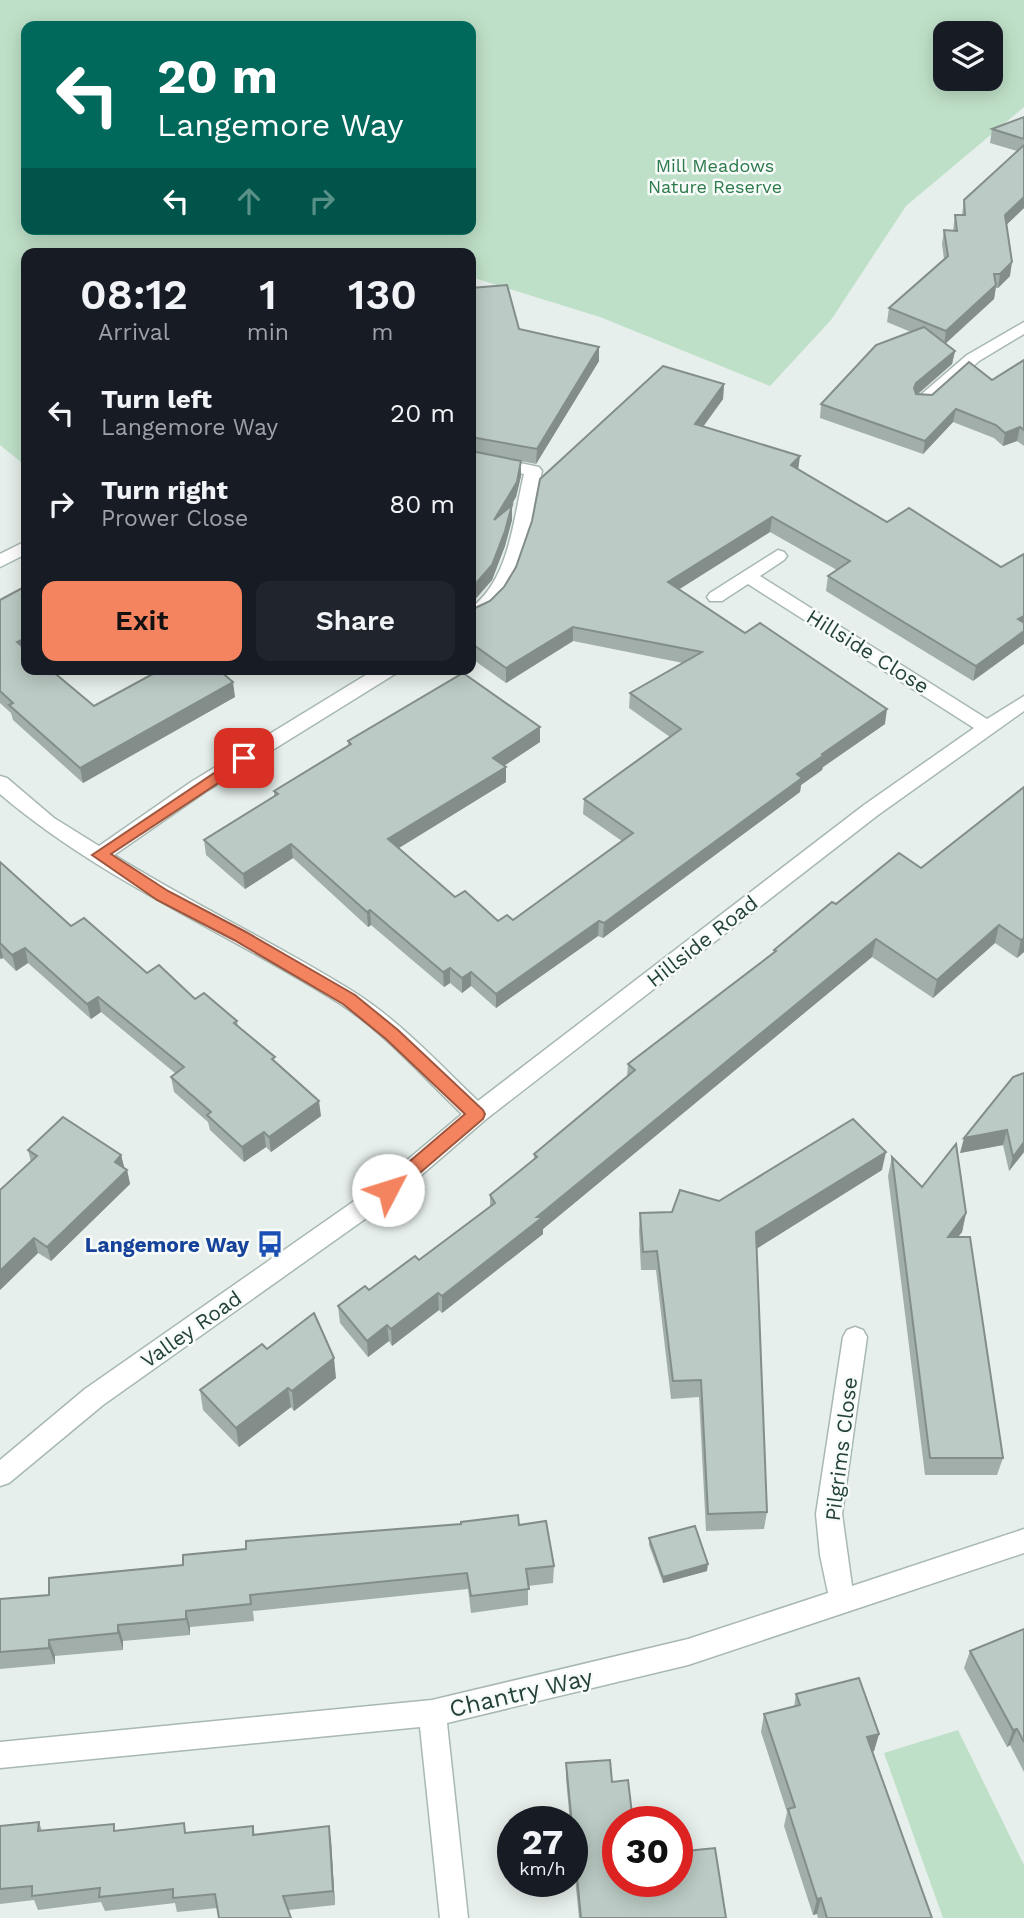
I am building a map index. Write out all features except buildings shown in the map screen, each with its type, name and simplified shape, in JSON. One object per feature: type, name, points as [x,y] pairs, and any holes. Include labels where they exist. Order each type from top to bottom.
[{"type":"street","points":[[922,403],[973,358],[1024,327]]},
{"type":"street","points":[[476,459],[533,471],[514,545],[513,562],[493,599],[476,613]]},
{"type":"street","points":[[0,561],[21,550]]},
{"type":"street","points":[[716,597],[778,556]]},
{"type":"street","name":"Hillside Close","points":[[747,576],[988,728]]},
{"type":"street","points":[[100,855],[198,787],[380,675]]},
{"type":"street","name":"Hillside Road","points":[[388,1190],[477,1114],[871,810],[1024,702]]},
{"type":"street","points":[[0,783],[47,823],[162,895],[349,999],[392,1034],[477,1114]]},
{"type":"street","name":"Valley Road","points":[[0,1475],[94,1397],[388,1190]]},
{"type":"street","name":"Pilgrims Close","points":[[843,1602],[833,1555],[829,1514],[855,1338]]},
{"type":"street","name":"Chantry Way","points":[[0,1755],[432,1713],[641,1665],[843,1602],[1024,1541]]},
{"type":"street","points":[[432,1713],[454,1918]]},
{"type":"green space","name":"Mill Meadows Nature Reserve","points":[[0,0],[1024,0],[1024,107],[906,206],[831,320],[770,386],[600,317],[476,279],[476,248],[21,248],[21,462],[0,445]]},
{"type":"green space","points":[[958,1730],[1024,1865],[1024,1918],[943,1918],[884,1753]]},
{"type":"place","name":"Langemore Way","points":[[270,1244]]},
{"type":"route","points":[[244,758],[100,855],[162,895],[349,999],[392,1034],[477,1114],[388,1190]]}]
